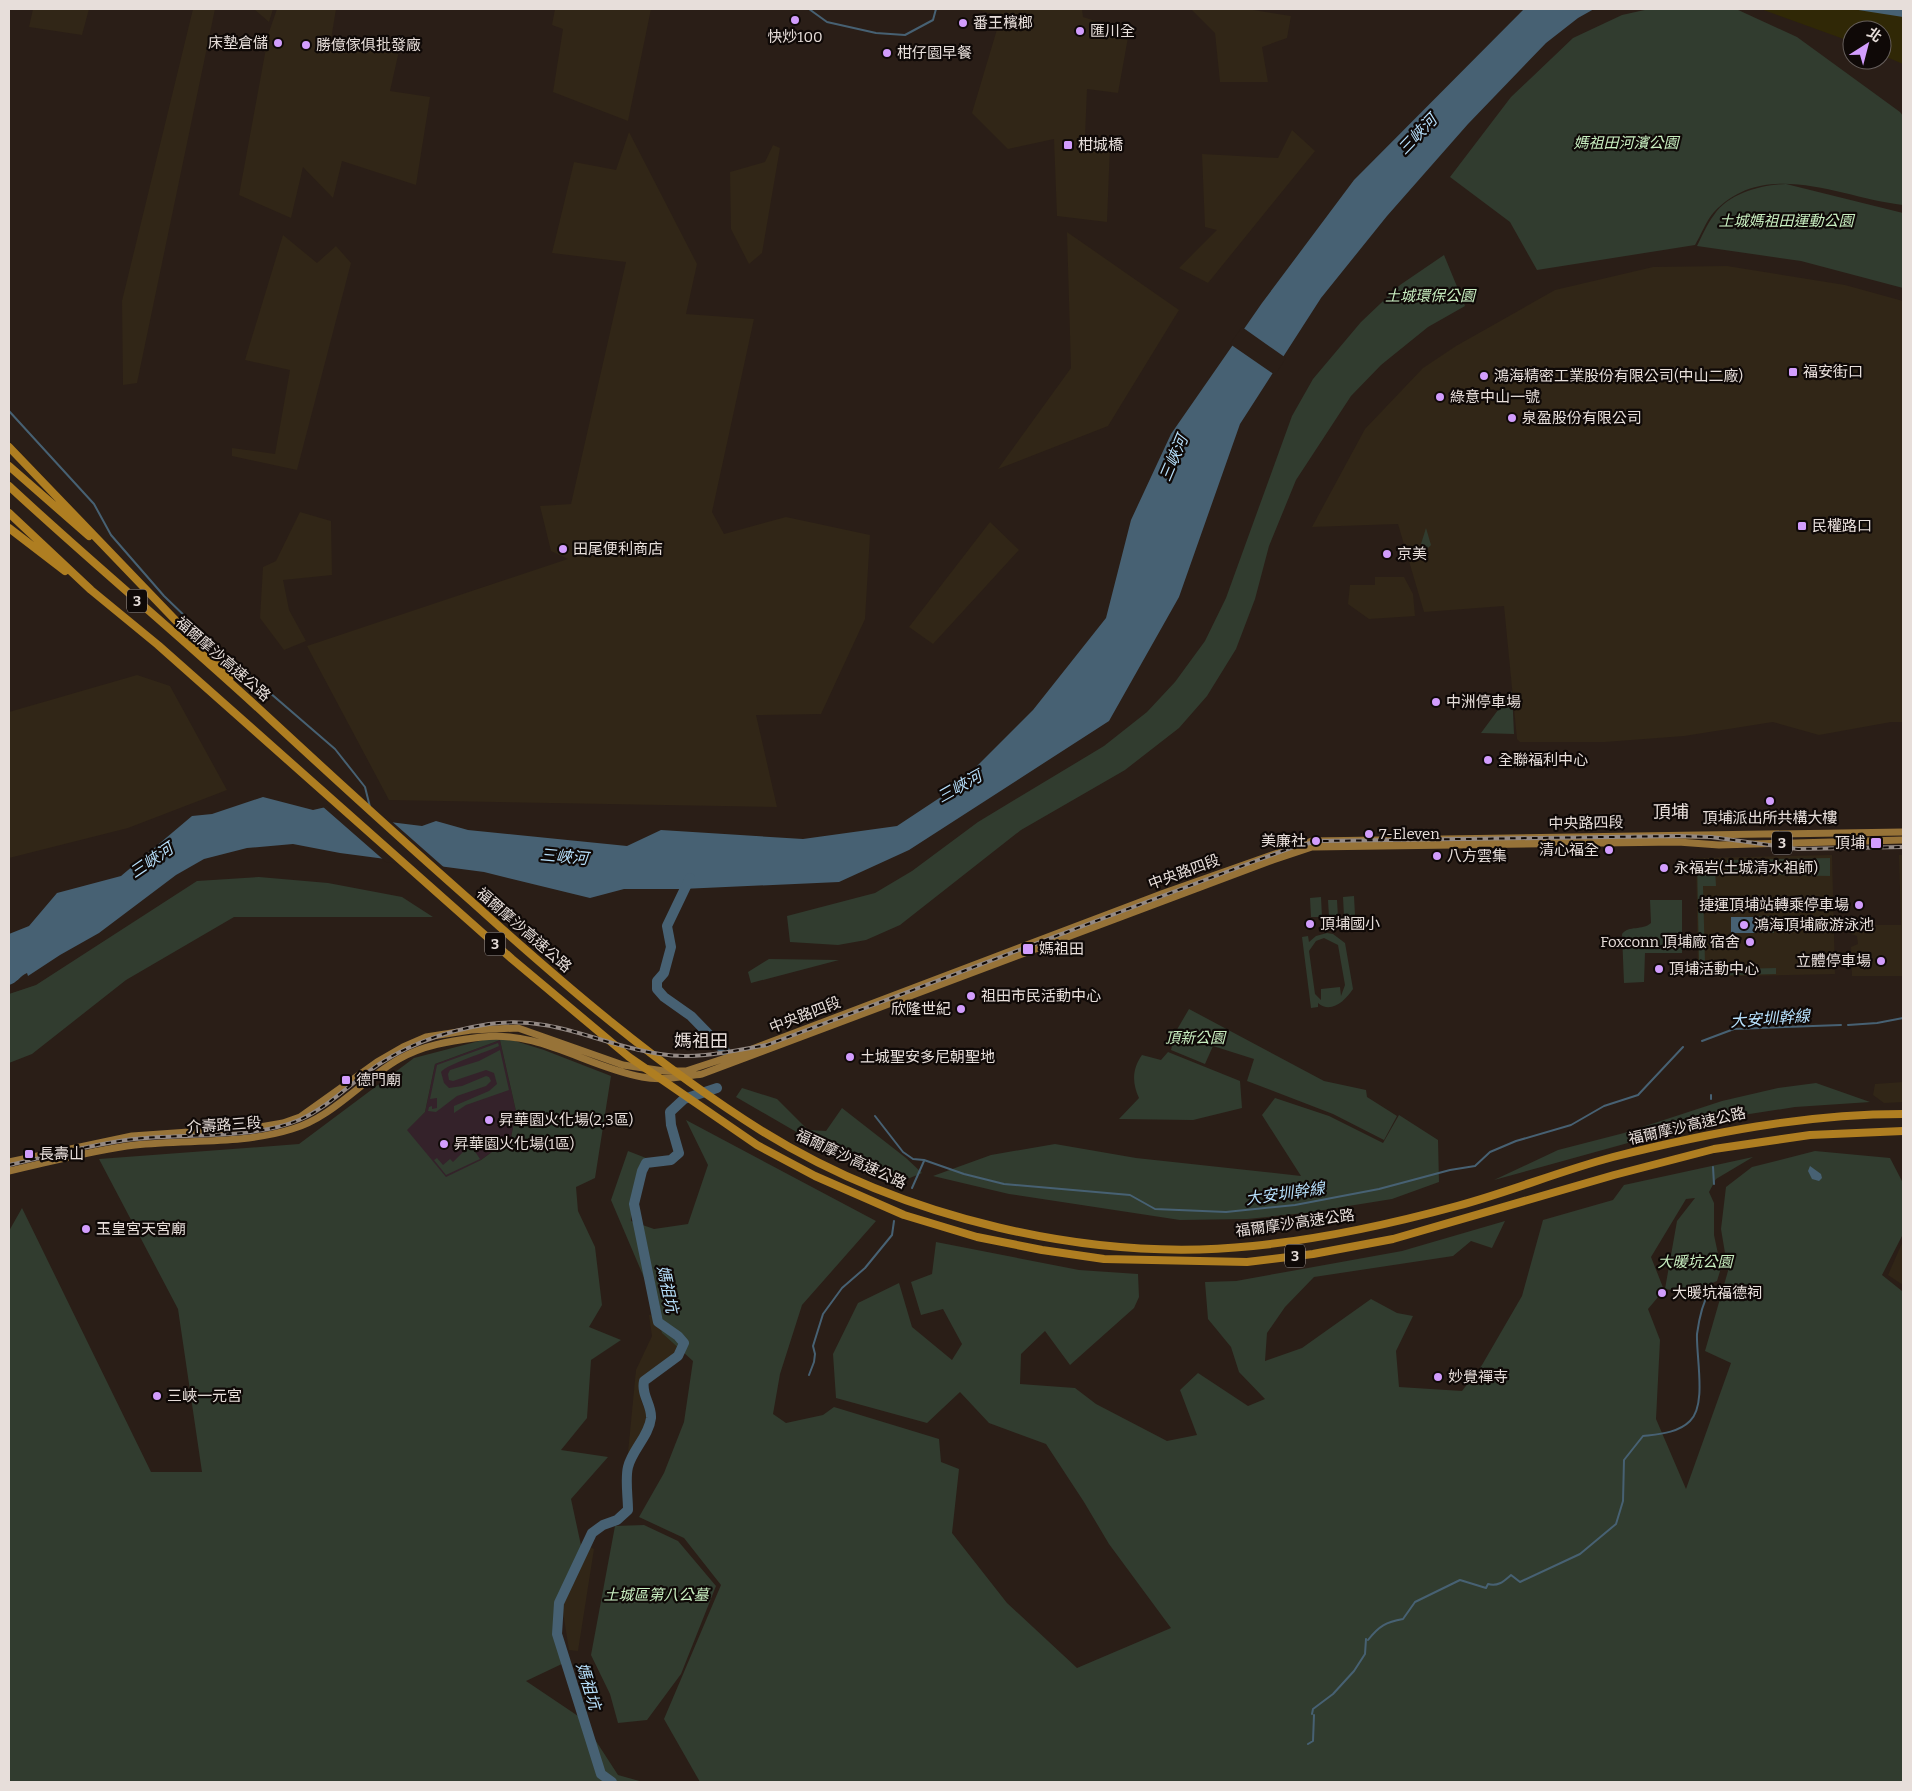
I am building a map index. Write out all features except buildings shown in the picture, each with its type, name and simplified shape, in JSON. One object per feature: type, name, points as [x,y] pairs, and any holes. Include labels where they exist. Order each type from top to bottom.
[{"type":"highway","points":[[9,447],[266,715]]},
{"type":"highway","points":[[9,466],[124,567]]},
{"type":"highway","name":"福爾摩沙高速公路","points":[[9,486],[266,715],[324,770],[586,1001],[713,1098],[766,1133],[822,1163],[882,1190],[937,1210],[1045,1236],[1107,1246],[1155,1249],[1252,1246],[1391,1222],[1460,1205],[1608,1158],[1748,1126],[1823,1117],[1903,1114]]},
{"type":"highway","name":"福爾摩沙高速公路","points":[[9,513],[91,590],[296,766],[582,1019],[629,1056],[758,1145],[815,1176],[876,1204],[934,1225],[977,1237],[1042,1250],[1104,1259],[1247,1262],[1313,1254],[1393,1239],[1614,1175],[1747,1143],[1810,1135],[1903,1131]]},
{"type":"highway","points":[[9,528],[91,590]]},
{"type":"main road","name":"中央路四段","points":[[508,1036],[548,1045],[620,1072],[643,1078],[665,1079],[712,1071],[740,1057],[1249,862],[1312,841],[1903,832]]},
{"type":"main road","name":"中央路四段","points":[[507,1027],[518,1028],[632,1067],[686,1071],[707,1064],[740,1057],[1312,847],[1678,842],[1720,845],[1903,840]]},
{"type":"main road","name":"介壽路三段","points":[[9,1162],[132,1136],[260,1127],[283,1123],[300,1117],[377,1062],[403,1047],[426,1037],[507,1027]]},
{"type":"main road","name":"介壽路三段","points":[[9,1171],[134,1145],[264,1138],[304,1125],[387,1067],[429,1045],[484,1037],[508,1036]]},
{"type":"shaded area","points":[[33,9],[89,9],[82,35],[29,27]]},
{"type":"shaded area","points":[[193,9],[215,9],[137,383],[123,385],[122,301]]},
{"type":"shaded area","points":[[254,9],[273,9],[269,22]]},
{"type":"shaded area","points":[[277,9],[336,9],[330,46],[384,50],[401,42],[390,91],[430,97],[416,185],[342,161],[333,198],[303,167],[291,218],[239,195],[269,32]]},
{"type":"shaded area","points":[[555,9],[651,9],[628,121],[553,92],[563,29],[552,25]]},
{"type":"shaded area","points":[[974,9],[1082,9],[1083,17],[1129,32],[1118,93],[1087,89],[1085,137],[1110,145],[1107,222],[1057,216],[1054,139],[1008,149],[972,113],[1001,16]]},
{"type":"shaded area","points":[[1191,9],[1247,9],[1291,16],[1287,38],[1262,47],[1268,82],[1220,82],[1215,33]]},
{"type":"shaded area","points":[[1292,130],[1315,151],[1208,283],[1179,268],[1217,230],[1205,227],[1202,154],[1278,158]]},
{"type":"shaded area","points":[[629,132],[697,264],[686,314],[754,319],[712,512],[724,534],[786,517],[870,535],[865,619],[821,714],[756,715],[777,807],[389,800],[307,646],[568,559],[551,551],[540,506],[571,504],[626,262],[552,253],[574,162],[616,170]]},
{"type":"shaded area","points":[[773,145],[780,148],[762,253],[749,264],[731,229],[730,172],[765,162]]},
{"type":"shaded area","points":[[1067,232],[1179,310],[1108,426],[998,469],[1071,368]]},
{"type":"shaded area","points":[[283,235],[317,263],[336,246],[351,263],[297,470],[232,456],[232,448],[275,454],[290,370],[245,360]]},
{"type":"shaded area","points":[[1727,266],[1845,285],[1903,301],[1903,722],[1891,722],[1819,735],[1773,722],[1684,736],[1605,742],[1520,742],[1517,739],[1504,606],[1424,612],[1398,524],[1312,527],[1365,429],[1423,368],[1456,346],[1555,290],[1653,267]]},
{"type":"shaded area","points":[[300,512],[331,521],[332,575],[283,580],[289,610],[306,641],[284,650],[260,618],[263,567],[276,561]]},
{"type":"shaded area","points":[[990,522],[1019,550],[933,644],[909,627]]},
{"type":"shaded area","points":[[1375,577],[1404,577],[1413,594],[1415,616],[1369,619],[1348,604],[1350,585],[1375,585]]},
{"type":"shaded area","points":[[137,675],[170,686],[227,790],[128,828],[9,858],[9,712]]},
{"type":"shaded area","points":[[1832,855],[1835,974],[1698,977],[1696,858]]},
{"type":"shaded area","points":[[1899,855],[1903,855],[1903,976],[1852,976],[1851,947],[1858,944],[1857,936],[1851,934],[1850,925],[1901,925]]},
{"type":"shaded area","points":[[500,1040],[516,1111],[511,1138],[481,1160],[446,1178],[406,1130],[425,1112],[435,1064]]},
{"type":"shaded area","points":[[1903,1082],[1903,1102],[1884,1103],[1873,1095],[1875,1084]]},
{"type":"shaded area","points":[[1903,1241],[1903,1285],[1888,1275]]},
{"type":"shaded area","points":[[649,1315],[662,1316],[683,1344],[669,1360],[650,1372],[640,1384],[641,1400],[649,1420],[627,1463],[636,1370],[652,1336]]},
{"type":"shaded area","points":[[590,1547],[594,1549],[578,1651],[569,1650],[562,1606]]},
{"type":"green space","name":"媽祖田河濱公園","points":[[1649,9],[1736,9],[1797,37],[1903,116],[1903,205],[1805,185],[1780,184],[1757,187],[1735,196],[1714,212],[1695,245],[1537,270],[1510,222],[1450,177],[1511,97],[1573,38],[1622,15]]},
{"type":"green space","name":"土城媽祖田運動公園","points":[[1786,184],[1903,213],[1903,288],[1801,261],[1697,246],[1711,219],[1720,207],[1728,201],[1756,188]]},
{"type":"green space","name":"土城環保公園","points":[[1444,255],[1465,306],[1428,327],[1381,365],[1351,396],[1296,480],[1269,546],[1255,599],[1236,649],[1207,696],[1179,728],[1125,770],[1021,830],[900,925],[866,940],[838,945],[790,942],[787,916],[875,893],[912,871],[978,822],[1104,746],[1147,712],[1175,682],[1205,641],[1226,598],[1292,416],[1313,379],[1361,322],[1400,285]]},
{"type":"green space","points":[[1426,528],[1431,545],[1424,549],[1421,544]]},
{"type":"green space","points":[[1512,691],[1514,734],[1481,733]]},
{"type":"green space","points":[[1830,858],[1830,876],[1731,874],[1727,870],[1727,860]]},
{"type":"green space","points":[[1697,859],[1705,859],[1706,867],[1715,868],[1716,886],[1703,886],[1705,963],[1699,963]]},
{"type":"green space","points":[[259,877],[328,883],[402,897],[433,917],[234,917],[126,980],[32,1054],[9,1063],[9,994],[36,985],[197,881]]},
{"type":"green space","points":[[1354,896],[1355,915],[1344,916],[1343,897]]},
{"type":"green space","points":[[1321,897],[1322,917],[1311,917],[1310,898]]},
{"type":"green space","points":[[1328,900],[1337,900],[1338,917],[1329,917]]},
{"type":"green space","points":[[1650,900],[1682,900],[1682,953],[1645,953],[1644,982],[1624,983],[1622,934],[1625,931],[1644,927],[1651,923]]},
{"type":"green space","points":[[1759,916],[1774,916],[1774,933],[1760,933]]},
{"type":"green space","points":[[1327,933],[1333,934],[1345,943],[1353,989],[1342,1002],[1333,1007],[1323,1006],[1318,1003],[1318,1007],[1311,1008],[1302,937],[1308,936],[1309,942],[1316,936]],"holes":[[[1324,938],[1338,945],[1345,985],[1341,996],[1340,987],[1321,989],[1321,1000],[1315,994],[1309,951],[1316,941]]]},
{"type":"green space","points":[[769,959],[839,960],[751,983],[748,972]]},
{"type":"green space","points":[[1776,968],[1776,974],[1700,976],[1700,970]]},
{"type":"green space","name":"頂新公園","points":[[1189,1009],[1324,1081],[1366,1090],[1367,1097],[1397,1116],[1384,1140],[1333,1114],[1247,1081],[1254,1059],[1213,1046],[1205,1064],[1171,1050],[1175,1033]]},
{"type":"green space","points":[[506,1038],[544,1050],[611,1076],[595,1178],[576,1187],[578,1211],[595,1247],[602,1305],[589,1327],[621,1340],[591,1360],[587,1418],[561,1450],[608,1457],[571,1499],[582,1550],[558,1607],[566,1662],[526,1681],[581,1718],[618,1775],[643,1782],[9,1782],[9,1231],[22,1208],[151,1472],[202,1472],[178,1309],[99,1159],[299,1144],[414,1058],[483,1040]],"holes":[[[500,1040],[516,1111],[511,1138],[481,1160],[446,1177],[407,1130],[425,1112],[435,1064]]]},
{"type":"green space","points":[[498,1043],[499,1046],[459,1062],[441,1072],[444,1083],[449,1088],[462,1086],[486,1076],[491,1081],[486,1086],[457,1096],[436,1112],[428,1111],[429,1107],[432,1106],[432,1109],[437,1108],[437,1098],[430,1099],[437,1065]]},
{"type":"green space","points":[[500,1050],[509,1090],[466,1105],[454,1113],[454,1106],[489,1091],[497,1084],[494,1073],[486,1070],[453,1081],[449,1080],[448,1074],[450,1070],[479,1061]]},
{"type":"green space","points":[[1168,1052],[1240,1081],[1242,1108],[1193,1120],[1119,1119],[1139,1098],[1134,1076],[1136,1066],[1142,1055],[1161,1060]]},
{"type":"green space","points":[[1816,1083],[1870,1102],[1795,1107],[1711,1120],[1494,1180],[1558,1150],[1624,1133],[1722,1101],[1778,1088]]},
{"type":"green space","points":[[742,1088],[777,1099],[808,1130],[826,1131],[842,1108],[906,1158],[922,1173],[900,1182],[812,1141],[736,1097]]},
{"type":"green space","points":[[1275,1098],[1329,1116],[1383,1143],[1399,1115],[1438,1140],[1439,1182],[1392,1199],[1305,1213],[1247,1219],[1180,1220],[1009,1194],[933,1176],[991,1155],[1055,1144],[1136,1158],[1301,1176],[1262,1115]]},
{"type":"green space","name":"大暖坑公園","points":[[686,1120],[876,1221],[802,1305],[780,1374],[773,1414],[786,1423],[823,1415],[834,1407],[939,1439],[941,1462],[959,1469],[952,1533],[1007,1603],[1077,1668],[1171,1628],[1109,1544],[1046,1444],[989,1423],[960,1392],[927,1423],[836,1398],[833,1354],[858,1303],[899,1283],[912,1327],[952,1360],[962,1344],[943,1309],[921,1315],[911,1282],[932,1274],[936,1242],[1079,1270],[1138,1274],[1139,1297],[1134,1308],[1070,1365],[1045,1331],[1021,1354],[1020,1384],[1075,1388],[1096,1404],[1167,1441],[1197,1435],[1180,1390],[1198,1373],[1248,1406],[1265,1399],[1239,1372],[1231,1347],[1208,1319],[1205,1282],[1236,1281],[1402,1251],[1505,1221],[1492,1248],[1471,1241],[1453,1256],[1314,1277],[1285,1307],[1267,1333],[1265,1361],[1302,1348],[1371,1299],[1397,1313],[1413,1316],[1396,1351],[1399,1387],[1462,1391],[1482,1365],[1522,1296],[1543,1220],[1613,1200],[1624,1185],[1753,1157],[1716,1179],[1709,1192],[1714,1203],[1714,1235],[1721,1268],[1717,1281],[1703,1287],[1697,1294],[1665,1289],[1677,1221],[1695,1198],[1686,1199],[1651,1257],[1664,1290],[1648,1309],[1660,1340],[1656,1419],[1686,1489],[1731,1363],[1705,1351],[1728,1271],[1721,1229],[1726,1187],[1752,1167],[1815,1151],[1890,1158],[1903,1183],[1903,1234],[1882,1275],[1902,1291],[1903,1304],[1903,1782],[700,1782],[664,1719],[721,1585],[684,1538],[639,1517],[664,1473],[684,1422],[693,1361],[662,1333],[654,1301],[611,1200],[628,1151],[646,1158],[634,1187],[631,1221],[654,1229],[688,1224],[708,1165]]},
{"type":"green space","points":[[468,1147],[474,1150],[480,1159],[446,1175],[434,1160],[437,1158],[443,1165],[450,1159],[453,1162]]},
{"type":"green space","name":"土城區第八公墓","points":[[644,1525],[678,1541],[716,1586],[681,1674],[647,1720],[618,1723],[610,1694],[591,1655],[615,1526]]},
{"type":"sand","points":[[1761,9],[1903,9],[1903,64],[1892,59],[1892,20],[1842,20],[1842,38]]},
{"type":"water","name":"三峽河","points":[[1524,9],[1594,9],[1578,18],[1546,43],[1468,124],[1387,216],[1321,298],[1240,424],[1179,597],[1109,721],[909,850],[839,882],[682,889],[624,889],[590,898],[484,872],[340,853],[293,844],[247,848],[204,859],[176,875],[99,933],[28,976],[27,973],[9,985],[9,934],[29,926],[57,893],[121,876],[192,816],[212,814],[263,797],[313,810],[326,807],[333,815],[422,826],[436,821],[468,830],[627,846],[661,830],[803,839],[897,826],[956,787],[1033,710],[1106,618],[1131,520],[1171,434],[1262,303],[1354,180]]},
{"type":"water","points":[[1852,9],[1903,9],[1903,17]]},
{"type":"water","name":"鴻海頂埔廠游泳池","points":[[1731,917],[1757,917],[1757,933],[1731,933]]},
{"type":"water","points":[[1810,1166],[1821,1174],[1822,1178],[1819,1181],[1812,1179],[1808,1171]]},
{"type":"pier","points":[[1242,327],[1286,358],[1275,375],[1230,344]]},
{"type":"pier","points":[[328,805],[334,812],[388,818],[447,870],[386,862],[322,806]]},
{"type":"waterway","points":[[809,9],[827,22],[876,33],[905,35],[933,20],[936,9]]},
{"type":"waterway","points":[[9,411],[94,504],[111,535],[164,596],[219,649],[335,749],[365,787],[370,807]]},
{"type":"waterway","name":"媽祖坑","points":[[690,878],[667,926],[671,947],[664,973],[657,981],[657,989],[664,997],[691,1016],[725,1051]]},
{"type":"waterway","name":"大安圳幹線","points":[[1848,1025],[1877,1023],[1903,1018]]},
{"type":"waterway","name":"大安圳幹線","points":[[1702,1041],[1734,1029],[1841,1025]]},
{"type":"waterway","name":"大安圳幹線","points":[[875,1116],[903,1152],[913,1159],[924,1160],[964,1174],[1004,1184],[1130,1195],[1155,1209],[1226,1212],[1295,1205],[1379,1189],[1450,1170],[1475,1166],[1490,1152],[1516,1141],[1571,1125],[1604,1106],[1638,1095],[1683,1047]]},
{"type":"waterway","name":"媽祖坑","points":[[612,1782],[601,1774],[557,1634],[559,1603],[592,1533],[603,1525],[617,1520],[628,1510],[628,1467],[650,1425],[651,1418],[643,1386],[644,1381],[678,1356],[684,1343],[678,1336],[658,1322],[634,1204],[642,1171],[646,1163],[671,1160],[679,1153],[671,1125],[670,1112],[684,1099],[717,1088]]},
{"type":"waterway","points":[[912,1188],[924,1161]]},
{"type":"waterway","points":[[1713,1167],[1714,1184]]},
{"type":"waterway","points":[[809,1375],[814,1362],[813,1346],[823,1314],[842,1288],[865,1268],[892,1235],[894,1221]]},
{"type":"waterway","points":[[1368,1640],[1383,1625],[1403,1619],[1415,1602],[1460,1580],[1486,1588],[1488,1584],[1498,1584],[1511,1575],[1520,1582],[1580,1554],[1616,1524],[1623,1501],[1624,1460],[1643,1436],[1680,1428],[1690,1421],[1695,1414],[1698,1404],[1700,1380],[1697,1334],[1705,1300],[1710,1290]]},
{"type":"waterway","points":[[1312,1714],[1313,1709],[1333,1694],[1354,1671],[1365,1654],[1366,1639]]},
{"type":"waterway","points":[[1308,1744],[1313,1741],[1314,1715]]},
{"type":"railway","points":[[9,1165],[118,1141],[154,1137],[218,1135],[260,1131],[280,1126],[299,1120],[317,1111],[379,1064],[408,1048],[455,1031],[489,1024],[513,1022],[556,1027],[638,1050],[673,1056],[714,1054],[767,1045],[1296,846],[1320,841],[1678,836],[1711,837],[1798,849],[1903,847]]},
{"type":"place","name":"快炒100","points":[[795,20]]},
{"type":"place","name":"番王檳榔","points":[[963,23]]},
{"type":"place","name":"匯川全","points":[[1080,31]]},
{"type":"place","name":"床墊倉儲","points":[[278,43]]},
{"type":"place","name":"勝億傢俱批發廠","points":[[306,45]]},
{"type":"place","name":"柑仔園早餐","points":[[887,53]]},
{"type":"place","name":"柑城橋","points":[[1068,145]]},
{"type":"place","name":"福安街口","points":[[1793,372]]},
{"type":"place","name":"鴻海精密工業股份有限公司(中山二廠)","points":[[1484,376]]},
{"type":"place","name":"綠意中山一號","points":[[1440,397]]},
{"type":"place","name":"泉盈股份有限公司","points":[[1512,418]]},
{"type":"place","name":"民權路口","points":[[1802,526]]},
{"type":"place","name":"田尾便利商店","points":[[563,549]]},
{"type":"place","name":"京美","points":[[1387,554]]},
{"type":"place","name":"中洲停車場","points":[[1436,702]]},
{"type":"place","name":"全聯福利中心","points":[[1488,760]]},
{"type":"place","name":"頂埔派出所共構大樓","points":[[1770,801]]},
{"type":"place","name":"7-Eleven","points":[[1369,834]]},
{"type":"place","name":"美廉社","points":[[1316,841]]},
{"type":"place","name":"頂埔","points":[[1876,843]]},
{"type":"place","name":"清心福全","points":[[1609,850]]},
{"type":"place","name":"八方雲集","points":[[1437,856]]},
{"type":"place","name":"永福岩(土城清水祖師)","points":[[1664,868]]},
{"type":"place","name":"捷運頂埔站轉乘停車場","points":[[1859,905]]},
{"type":"place","name":"頂埔國小","points":[[1310,924]]},
{"type":"place","name":"鴻海頂埔廠游泳池","points":[[1744,925]]},
{"type":"place","name":"Foxconn 頂埔廠 宿舍","points":[[1750,942]]},
{"type":"place","name":"媽祖田","points":[[1028,949]]},
{"type":"place","name":"立體停車場","points":[[1881,961]]},
{"type":"place","name":"頂埔活動中心","points":[[1659,969]]},
{"type":"place","name":"祖田市民活動中心","points":[[971,996]]},
{"type":"place","name":"欣隆世紀","points":[[961,1009]]},
{"type":"place","name":"土城聖安多尼朝聖地","points":[[850,1057]]},
{"type":"place","name":"德門廟","points":[[346,1080]]},
{"type":"place","name":"昇華園火化場(2,3區)","points":[[489,1120]]},
{"type":"place","name":"昇華園火化場(1區)","points":[[444,1144]]},
{"type":"place","name":"長壽山","points":[[29,1154]]},
{"type":"place","name":"玉皇宮天宮廟","points":[[86,1229]]},
{"type":"place","name":"大暖坑福德祠","points":[[1662,1293]]},
{"type":"place","name":"妙覺禪寺","points":[[1438,1377]]},
{"type":"place","name":"三峽一元宮","points":[[157,1396]]},
{"type":"district","name":"頂埔","points":[[1671,812]]},
{"type":"district","name":"媽祖田","points":[[701,1041]]}]
